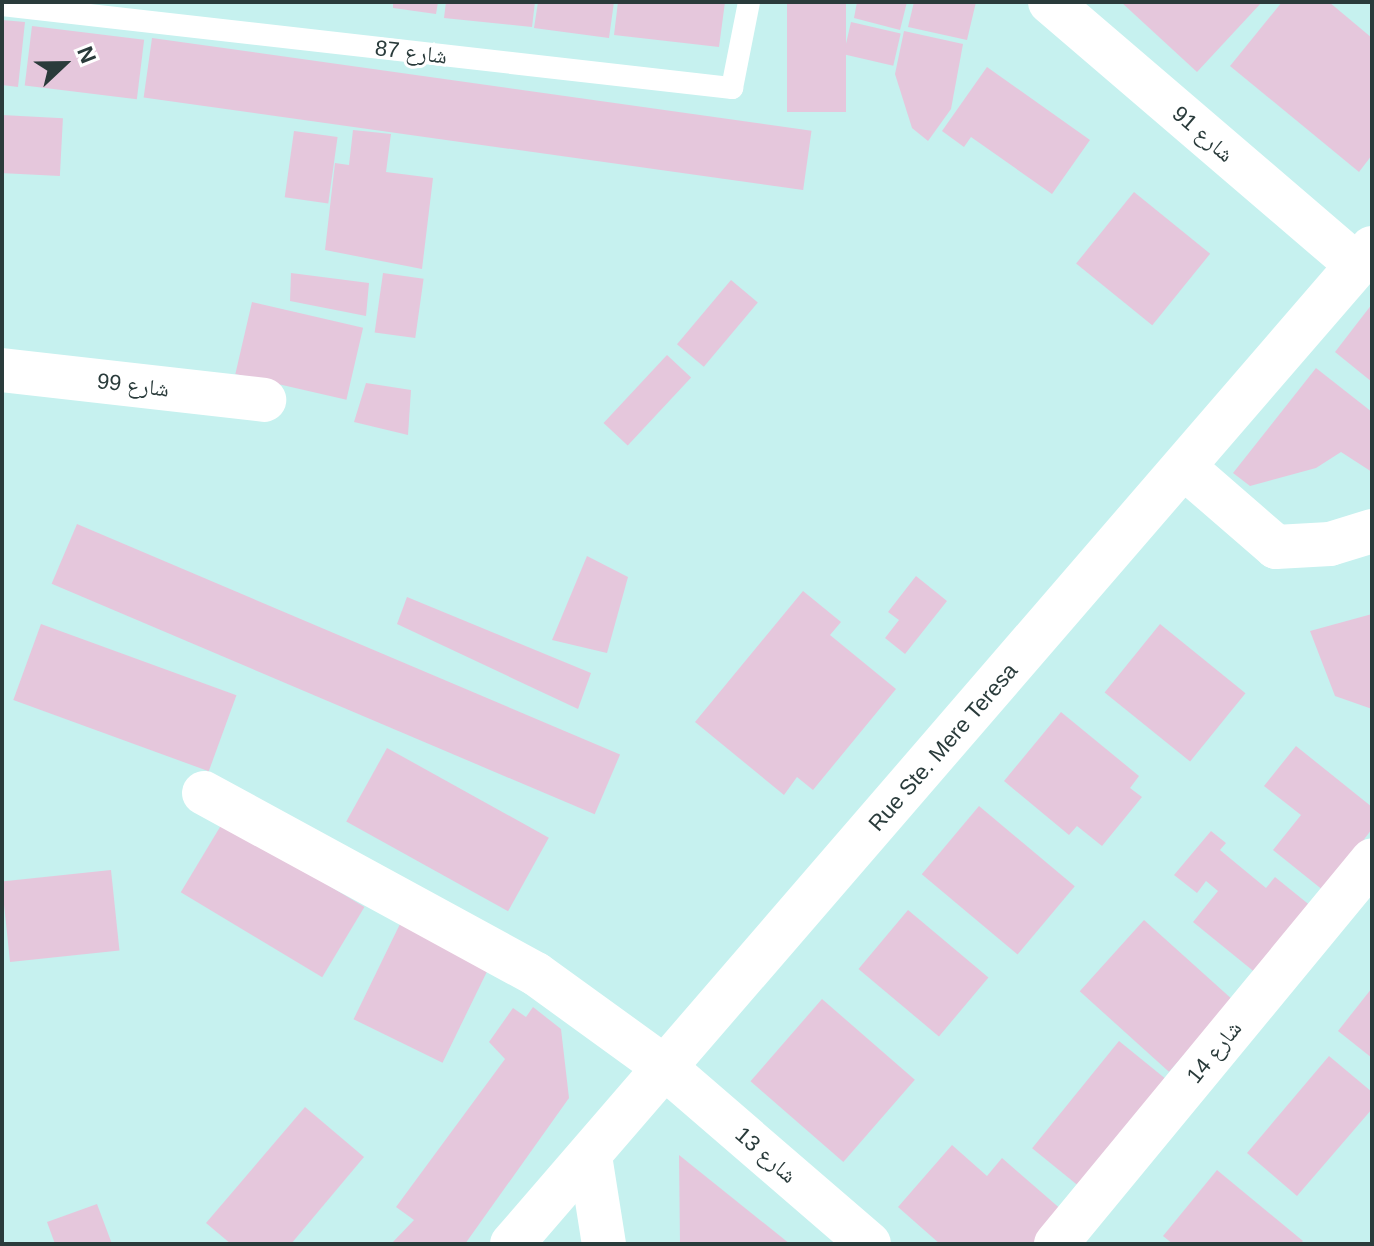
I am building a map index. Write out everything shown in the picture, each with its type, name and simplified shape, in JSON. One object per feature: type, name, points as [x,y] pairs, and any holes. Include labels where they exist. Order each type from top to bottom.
[{"type":"street","name":"شارع 91","points":[[1050,2],[1364,256]]},
{"type":"street","name":"Rue Ste. Mere Teresa","points":[[512,1244],[590,1156],[663,1066],[1186,469],[1364,256]]},
{"type":"street","name":"شارع 99","points":[[2,370],[264,400]]},
{"type":"street","points":[[1186,469],[1276,547],[1330,544],[1372,531]]},
{"type":"street","name":"شارع 13","points":[[204,793],[536,974],[663,1066],[869,1244]]},
{"type":"street","name":"شارع 14","points":[[1056,1244],[1372,860]]},
{"type":"street","points":[[590,1156],[604,1244]]},
{"type":"lane","name":"شارع 87","points":[[2,5],[732,88],[749,2]]},
{"type":"building","points":[[393,2],[438,2],[436,14],[393,8]]},
{"type":"building","points":[[446,2],[535,2],[532,27],[444,18]]},
{"type":"building","points":[[538,2],[614,2],[609,38],[534,28]]},
{"type":"building","points":[[618,2],[725,2],[719,47],[614,35]]},
{"type":"building","points":[[787,2],[846,2],[846,112],[787,112]]},
{"type":"building","points":[[857,2],[907,2],[900,30],[854,18]]},
{"type":"building","points":[[914,2],[976,2],[967,40],[908,27]]},
{"type":"building","points":[[1121,2],[1262,2],[1197,72]]},
{"type":"building","points":[[1282,2],[1329,2],[1372,38],[1372,155],[1359,172],[1230,66]]},
{"type":"building","points":[[2,20],[25,22],[18,87],[2,85]]},
{"type":"building","points":[[851,22],[901,33],[893,66],[844,54]]},
{"type":"building","points":[[32,26],[144,40],[137,99],[25,86]]},
{"type":"building","points":[[904,31],[963,44],[951,109],[928,141],[912,128],[895,74]]},
{"type":"building","points":[[152,38],[812,131],[803,190],[144,97]]},
{"type":"building","points":[[987,67],[1090,140],[1052,194],[971,137],[964,147],[942,131]]},
{"type":"building","points":[[2,115],[63,118],[60,176],[2,173]]},
{"type":"building","points":[[353,130],[391,134],[386,172],[433,178],[422,269],[325,250],[335,163],[349,165]]},
{"type":"building","points":[[294,131],[338,137],[328,203],[285,197]]},
{"type":"building","points":[[1134,192],[1210,254],[1152,325],[1076,263]]},
{"type":"building","points":[[291,273],[369,283],[366,316],[290,301]]},
{"type":"building","points":[[383,273],[424,279],[415,338],[375,332]]},
{"type":"building","points":[[731,280],[758,302],[704,367],[677,344]]},
{"type":"building","points":[[252,302],[363,328],[346,400],[235,374]]},
{"type":"building","points":[[1372,304],[1372,382],[1335,352]]},
{"type":"building","points":[[667,355],[691,378],[628,446],[604,423]]},
{"type":"building","points":[[1316,368],[1372,412],[1372,472],[1341,452],[1316,468],[1250,486],[1233,473]]},
{"type":"building","points":[[366,383],[411,390],[408,435],[354,422]]},
{"type":"building","points":[[77,524],[620,755],[595,814],[52,584]]},
{"type":"building","points":[[587,556],[628,577],[607,653],[552,640]]},
{"type":"building","points":[[916,576],[947,601],[905,654],[885,638],[899,620],[888,612]]},
{"type":"building","points":[[803,591],[841,622],[830,635],[896,689],[813,790],[797,777],[784,795],[695,722]]},
{"type":"building","points":[[407,597],[591,673],[578,709],[397,624]]},
{"type":"building","points":[[1372,614],[1372,709],[1335,696],[1310,631]]},
{"type":"building","points":[[41,624],[236,695],[209,771],[13,700]]},
{"type":"building","points":[[1160,624],[1245,693],[1190,762],[1105,692]]},
{"type":"building","points":[[1061,712],[1139,776],[1130,788],[1142,797],[1102,846],[1077,826],[1069,835],[1004,781]]},
{"type":"building","points":[[1296,746],[1372,807],[1372,829],[1324,891],[1273,850],[1301,815],[1264,786]]},
{"type":"building","points":[[387,748],[549,838],[508,911],[346,821]]},
{"type":"building","points":[[979,806],[1075,886],[1018,955],[922,874]]},
{"type":"building","points":[[223,822],[364,907],[322,977],[181,892]]},
{"type":"building","points":[[1211,831],[1226,843],[1220,850],[1266,888],[1275,877],[1312,907],[1257,974],[1193,922],[1218,891],[1206,881],[1197,893],[1174,875]]},
{"type":"building","points":[[111,870],[119,951],[10,962],[2,881]]},
{"type":"building","points":[[908,910],[988,977],[939,1036],[859,969]]},
{"type":"building","points":[[1144,920],[1233,1000],[1169,1072],[1080,991]]},
{"type":"building","points":[[400,924],[489,967],[443,1063],[354,1019]]},
{"type":"building","points":[[1372,988],[1372,1058],[1338,1031]]},
{"type":"building","points":[[822,999],[915,1080],[843,1162],[750,1081]]},
{"type":"building","points":[[533,1007],[561,1029],[569,1098],[465,1244],[391,1244],[414,1220],[396,1207],[505,1059],[489,1042],[513,1008],[526,1017]]},
{"type":"building","points":[[1119,1041],[1170,1082],[1083,1189],[1032,1148]]},
{"type":"building","points":[[1329,1056],[1372,1092],[1372,1109],[1297,1196],[1247,1153]]},
{"type":"building","points":[[305,1107],[364,1157],[291,1244],[231,1244],[206,1223]]},
{"type":"building","points":[[952,1145],[987,1176],[1002,1158],[1063,1211],[1034,1244],[940,1244],[898,1207]]},
{"type":"building","points":[[679,1155],[790,1244],[680,1244]]},
{"type":"building","points":[[1217,1170],[1303,1241],[1300,1244],[1173,1244],[1163,1236]]},
{"type":"building","points":[[97,1204],[112,1244],[55,1244],[47,1222]]}]
